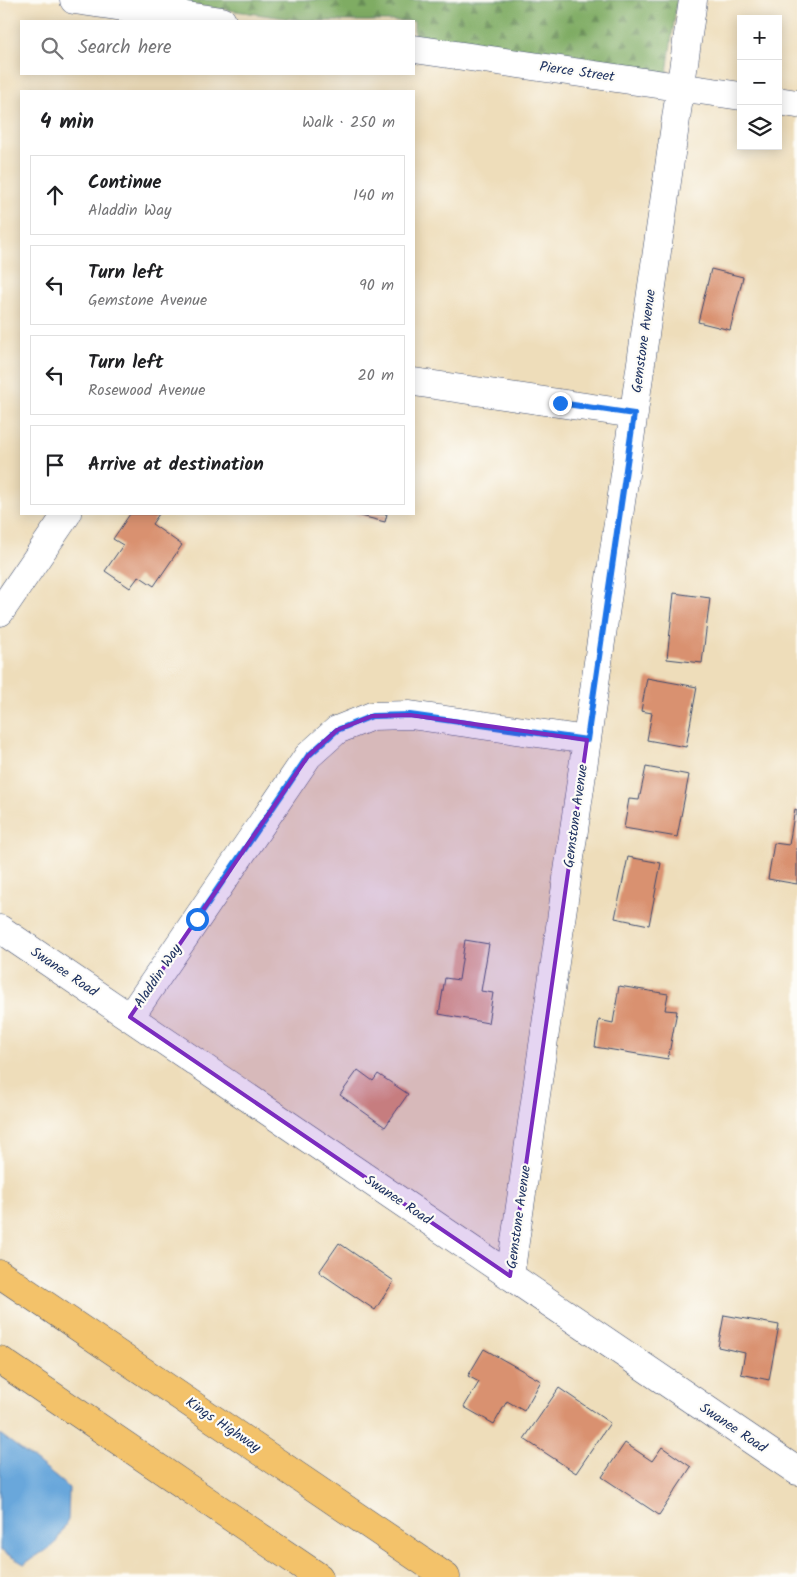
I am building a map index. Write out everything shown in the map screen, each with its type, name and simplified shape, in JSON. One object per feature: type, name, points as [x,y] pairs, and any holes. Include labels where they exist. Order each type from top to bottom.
[{"type":"main road","name":"Kings Highway","points":[[0,1274],[446,1577]]},
{"type":"main road","points":[[0,1360],[319,1577]]},
{"type":"street","points":[[74,0],[215,20]]},
{"type":"street","name":"Gemstone Avenue","points":[[510,1276],[693,0]]},
{"type":"street","name":"Pierce Street","points":[[415,49],[737,95]]},
{"type":"street","points":[[782,102],[797,104]]},
{"type":"street","points":[[415,382],[634,414]]},
{"type":"street","points":[[0,612],[66,515]]},
{"type":"street","name":"Aladdin Way","points":[[130,1018],[308,756],[337,730],[372,716],[410,715],[587,740]]},
{"type":"street","name":"Swanee Road","points":[[0,929],[797,1471]]},
{"type":"highlighted area","points":[[410,715],[587,740],[510,1276],[130,1017],[308,756],[337,730],[372,716]]},
{"type":"green space","points":[[157,0],[677,0],[667,73],[415,37],[415,20],[299,20]]},
{"type":"water","points":[[0,1434],[69,1488],[68,1520],[55,1544],[24,1564],[0,1550]]},
{"type":"building","points":[[711,269],[743,277],[730,330],[698,322]]},
{"type":"building","points":[[129,515],[158,515],[152,524],[182,545],[154,586],[139,576],[130,588],[105,571],[123,545],[113,539]]},
{"type":"building","points":[[357,515],[387,515],[385,522]]},
{"type":"building","points":[[674,593],[710,598],[702,663],[667,659]]},
{"type":"building","points":[[647,678],[697,687],[686,747],[647,740],[652,713],[641,711]]},
{"type":"building","points":[[646,767],[689,775],[677,837],[624,828],[629,799],[639,800]]},
{"type":"building","points":[[795,809],[797,810],[797,884],[768,879],[774,843],[789,845]]},
{"type":"building","points":[[628,857],[661,863],[649,925],[615,918]]},
{"type":"building","points":[[465,940],[489,944],[481,991],[493,993],[488,1023],[439,1014],[445,978],[459,980]]},
{"type":"building","points":[[619,986],[668,994],[665,1010],[677,1011],[668,1059],[595,1047],[599,1020],[613,1023]]},
{"type":"building","points":[[358,1070],[373,1081],[378,1074],[408,1094],[385,1127],[340,1095]]},
{"type":"building","points":[[339,1243],[394,1281],[375,1310],[319,1272]]},
{"type":"building","points":[[724,1315],[779,1325],[769,1380],[741,1374],[745,1353],[718,1347]]},
{"type":"building","points":[[484,1349],[541,1381],[524,1411],[507,1401],[494,1424],[464,1407],[479,1382],[468,1376]]},
{"type":"building","points":[[559,1388],[610,1423],[576,1473],[524,1439]]},
{"type":"building","points":[[625,1443],[652,1461],[662,1447],[691,1467],[659,1515],[602,1477]]},
{"type":"route","points":[[197,919],[308,756],[337,730],[372,716],[410,715],[587,740],[634,414],[560,403]]}]
